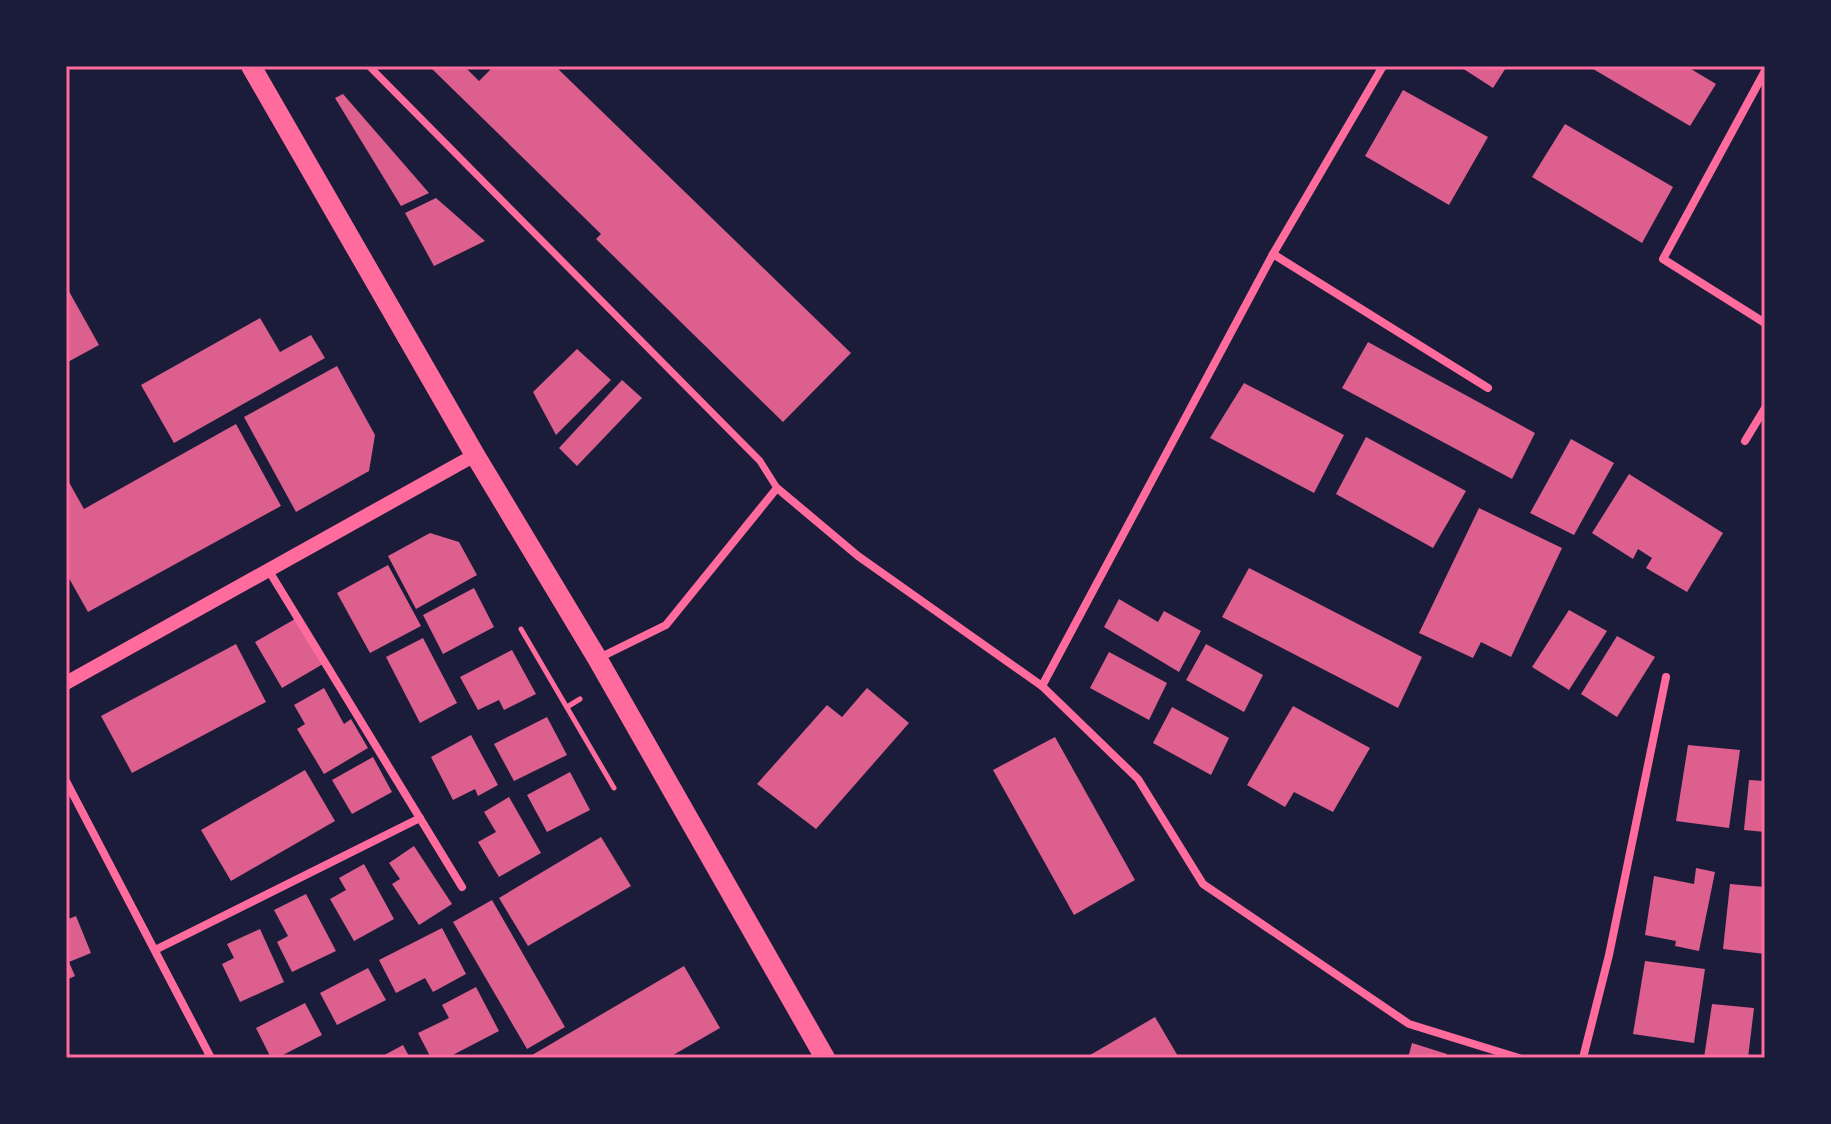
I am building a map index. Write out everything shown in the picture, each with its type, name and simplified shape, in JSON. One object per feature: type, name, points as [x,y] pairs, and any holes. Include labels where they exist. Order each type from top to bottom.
[{"type":"main road","points":[[251,66],[475,455],[597,658],[825,1058]]},
{"type":"street","points":[[369,66],[760,461],[777,488],[858,556],[1042,686],[1138,779],[1203,884],[1409,1024],[1519,1058]]},
{"type":"street","points":[[1042,686],[1273,254],[1383,66]]},
{"type":"street","points":[[1765,71],[1663,259],[1765,323]]},
{"type":"street","points":[[1273,254],[1488,388]]},
{"type":"street","points":[[1745,441],[1765,408]]},
{"type":"street","points":[[66,683],[475,455]]},
{"type":"street","points":[[597,658],[666,625],[777,488]]},
{"type":"street","points":[[269,571],[462,887]]},
{"type":"street","points":[[1583,1058],[1609,955],[1666,677]]},
{"type":"street","points":[[66,781],[211,1058]]},
{"type":"street","points":[[155,950],[420,818]]},
{"type":"path","points":[[521,629],[614,788]]},
{"type":"building","points":[[429,66],[464,66],[479,81],[494,66],[555,66],[851,353],[783,422],[596,239],[601,234]]},
{"type":"building","points":[[1459,66],[1507,66],[1493,88]]},
{"type":"building","points":[[1588,66],[1686,66],[1716,84],[1690,126]]},
{"type":"building","points":[[1403,90],[1488,137],[1449,205],[1365,156]]},
{"type":"building","points":[[343,94],[429,193],[401,206],[335,98]]},
{"type":"building","points":[[1565,124],[1673,187],[1642,243],[1532,177]]},
{"type":"building","points":[[436,198],[485,241],[434,266],[405,213]]},
{"type":"building","points":[[66,286],[99,345],[66,363]]},
{"type":"building","points":[[260,318],[280,352],[311,335],[325,358],[174,443],[141,385]]},
{"type":"building","points":[[1368,342],[1535,433],[1512,479],[1342,388]]},
{"type":"building","points":[[577,349],[611,380],[556,435],[533,392]]},
{"type":"building","points":[[337,366],[375,435],[369,471],[296,512],[244,417]]},
{"type":"building","points":[[622,380],[642,398],[577,466],[559,448]]},
{"type":"building","points":[[1244,383],[1344,435],[1314,493],[1210,438]]},
{"type":"building","points":[[236,424],[281,506],[88,612],[66,573],[66,477],[84,509]]},
{"type":"building","points":[[1366,437],[1466,491],[1433,548],[1336,494]]},
{"type":"building","points":[[1571,439],[1614,463],[1574,535],[1530,513]]},
{"type":"building","points":[[1629,474],[1723,533],[1687,592],[1646,568],[1652,558],[1638,549],[1633,559],[1592,533]]},
{"type":"building","points":[[1479,508],[1562,548],[1511,657],[1481,642],[1473,658],[1419,633]]},
{"type":"building","points":[[430,533],[459,542],[477,575],[416,609],[388,556]]},
{"type":"building","points":[[388,565],[421,626],[370,653],[337,593]]},
{"type":"building","points":[[1249,568],[1422,657],[1398,708],[1222,617]]},
{"type":"building","points":[[474,588],[494,627],[443,654],[423,615]]},
{"type":"building","points":[[1119,599],[1158,622],[1164,611],[1201,631],[1179,672],[1104,627]]},
{"type":"building","points":[[1569,610],[1607,631],[1569,690],[1532,667]]},
{"type":"building","points":[[295,619],[323,664],[282,688],[255,642]]},
{"type":"building","points":[[1617,636],[1655,657],[1617,717],[1581,694]]},
{"type":"building","points":[[423,638],[457,703],[420,723],[386,657]]},
{"type":"building","points":[[236,644],[266,702],[132,773],[101,716]]},
{"type":"building","points":[[1206,644],[1263,675],[1244,712],[1186,680]]},
{"type":"building","points":[[512,650],[536,694],[504,710],[499,700],[478,710],[460,677]]},
{"type":"building","points":[[1109,652],[1167,683],[1149,720],[1090,688]]},
{"type":"building","points":[[324,688],[344,724],[351,719],[368,748],[324,774],[297,729],[305,724],[294,705]]},
{"type":"building","points":[[867,688],[909,723],[816,829],[757,784],[827,705],[842,717]]},
{"type":"building","points":[[1293,706],[1370,748],[1333,812],[1294,792],[1285,807],[1247,785]]},
{"type":"building","points":[[1172,707],[1229,738],[1211,775],[1153,743]]},
{"type":"building","points":[[547,717],[567,755],[514,781],[494,744]]},
{"type":"building","points":[[471,735],[498,785],[478,796],[475,789],[453,800],[431,757]]},
{"type":"building","points":[[1055,737],[1135,880],[1074,915],[993,770]]},
{"type":"building","points":[[1688,745],[1740,750],[1729,828],[1676,821]]},
{"type":"building","points":[[373,757],[392,792],[352,814],[332,780]]},
{"type":"building","points":[[305,770],[335,821],[231,881],[201,830]]},
{"type":"building","points":[[570,772],[590,810],[547,832],[527,795]]},
{"type":"building","points":[[1749,780],[1765,781],[1765,832],[1744,830]]},
{"type":"building","points":[[509,797],[541,853],[499,877],[478,842],[496,832],[484,812]]},
{"type":"building","points":[[601,837],[631,886],[528,946],[499,898]]},
{"type":"building","points":[[414,846],[452,904],[419,925],[392,884],[400,879],[389,863]]},
{"type":"building","points":[[364,864],[394,919],[354,941],[330,899],[346,890],[339,878]]},
{"type":"building","points":[[1696,868],[1715,872],[1699,951],[1675,946],[1676,941],[1645,935],[1654,876],[1694,884]]},
{"type":"building","points":[[1730,884],[1765,887],[1765,954],[1723,949]]},
{"type":"building","points":[[306,894],[336,951],[292,972],[277,942],[288,936],[274,910]]},
{"type":"building","points":[[492,900],[565,1027],[527,1049],[453,922]]},
{"type":"building","points":[[76,916],[91,953],[69,962],[75,976],[66,980],[66,920]]},
{"type":"building","points":[[442,928],[466,974],[433,992],[425,978],[396,993],[379,960]]},
{"type":"building","points":[[260,929],[284,982],[240,1002],[222,964],[234,958],[227,944]]},
{"type":"building","points":[[1645,961],[1705,969],[1694,1043],[1633,1034]]},
{"type":"building","points":[[684,966],[720,1028],[668,1058],[527,1058]]},
{"type":"building","points":[[368,968],[386,1000],[337,1025],[320,993]]},
{"type":"building","points":[[476,987],[499,1031],[447,1058],[431,1058],[418,1033],[449,1018],[442,1005]]},
{"type":"building","points":[[305,1003],[322,1035],[277,1058],[271,1058],[256,1028]]},
{"type":"building","points":[[1712,1004],[1754,1008],[1748,1058],[1704,1058]]},
{"type":"building","points":[[1155,1017],[1179,1058],[1085,1058]]},
{"type":"building","points":[[1412,1043],[1447,1054],[1446,1058],[1408,1058]]},
{"type":"building","points":[[403,1045],[410,1058],[379,1058]]}]
